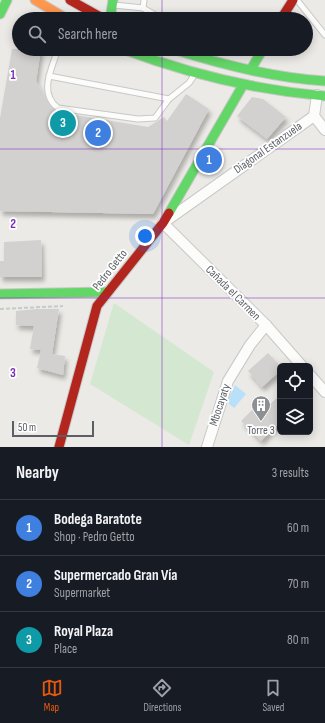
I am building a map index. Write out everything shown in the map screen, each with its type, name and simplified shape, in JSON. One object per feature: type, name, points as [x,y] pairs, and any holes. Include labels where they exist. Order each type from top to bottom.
[{"type":"main road","points":[[0,14],[7,0]]},
{"type":"main road","points":[[35,0],[55,12]]},
{"type":"main road","points":[[70,0],[91,12]]},
{"type":"main road","points":[[286,12],[293,0]]},
{"type":"main road","points":[[111,12],[113,2]]},
{"type":"main road","points":[[143,56],[194,74],[243,85],[321,95]]},
{"type":"main road","points":[[195,56],[286,78],[325,81]]},
{"type":"main road","points":[[251,70],[259,56]]},
{"type":"main road","name":"Pedro Getto","points":[[59,447],[97,306],[163,223],[243,85]]},
{"type":"main road","points":[[0,294],[108,292]]},
{"type":"street","points":[[321,95],[314,116],[325,130]]},
{"type":"street","name":"Diagonal Estanzuela","points":[[163,223],[314,116]]},
{"type":"street","name":"Cañada el Carmen","points":[[163,223],[266,326],[299,363]]},
{"type":"street","name":"Mbocayaty","points":[[207,447],[228,381],[250,345],[266,326]]},
{"type":"street","points":[[313,378],[325,392]]},
{"type":"lane","points":[[144,0],[144,8]]},
{"type":"lane","points":[[297,0],[307,12]]},
{"type":"lane","points":[[113,2],[144,8],[151,12]]},
{"type":"lane","points":[[313,20],[325,35]]},
{"type":"lane","points":[[56,56],[49,76],[48,90],[51,102],[58,108],[94,114],[148,119],[155,118],[170,99],[189,83],[194,74]]},
{"type":"lane","points":[[49,76],[170,99]]},
{"type":"path","points":[[0,309],[64,306]]},
{"type":"green space","points":[[114,303],[214,372],[189,445],[90,384]]},
{"type":"water","points":[[235,385],[246,394],[234,408],[227,402]]},
{"type":"building","points":[[12,49],[12,56],[40,56],[36,81],[49,104],[57,112],[148,127],[164,117],[167,121],[186,94],[209,109],[153,214],[0,211],[0,118]]},
{"type":"building","points":[[252,97],[263,99],[286,117],[267,139],[237,116]]},
{"type":"building","points":[[41,240],[42,277],[0,277],[0,261],[4,261],[4,242]]},
{"type":"building","points":[[59,309],[52,354],[65,356],[63,375],[37,368],[41,350],[30,349],[34,326],[16,325],[16,311]]},
{"type":"building","points":[[268,353],[277,363],[277,374],[262,387],[248,371]]},
{"type":"building","name":"Torre 3","points":[[277,398],[277,425],[261,441],[241,421],[260,402],[266,408]]},
{"type":"traffic: fast","points":[[0,14],[7,0]]},
{"type":"traffic: fast","points":[[111,12],[113,0]]},
{"type":"traffic: fast","points":[[142,56],[222,80],[273,90],[325,96]]},
{"type":"traffic: fast","points":[[197,56],[267,74],[325,81]]},
{"type":"traffic: fast","points":[[251,69],[259,56]]},
{"type":"traffic: fast","points":[[169,213],[243,85]]},
{"type":"traffic: fast","points":[[0,294],[108,292]]},
{"type":"traffic: slow","points":[[35,0],[55,12]]},
{"type":"traffic: jam","points":[[70,0],[91,12]]},
{"type":"traffic: jam","points":[[285,12],[293,0]]},
{"type":"traffic: jam","points":[[59,447],[97,306],[163,223],[169,213]]},
{"type":"place","name":"Royal Plaza","points":[[63,123]]},
{"type":"place","name":"Supermercado Gran Vía","points":[[98,133]]},
{"type":"place","name":"Bodega Baratote","points":[[209,160]]},
{"type":"place","name":"Torre 3","points":[[261,422]]}]
